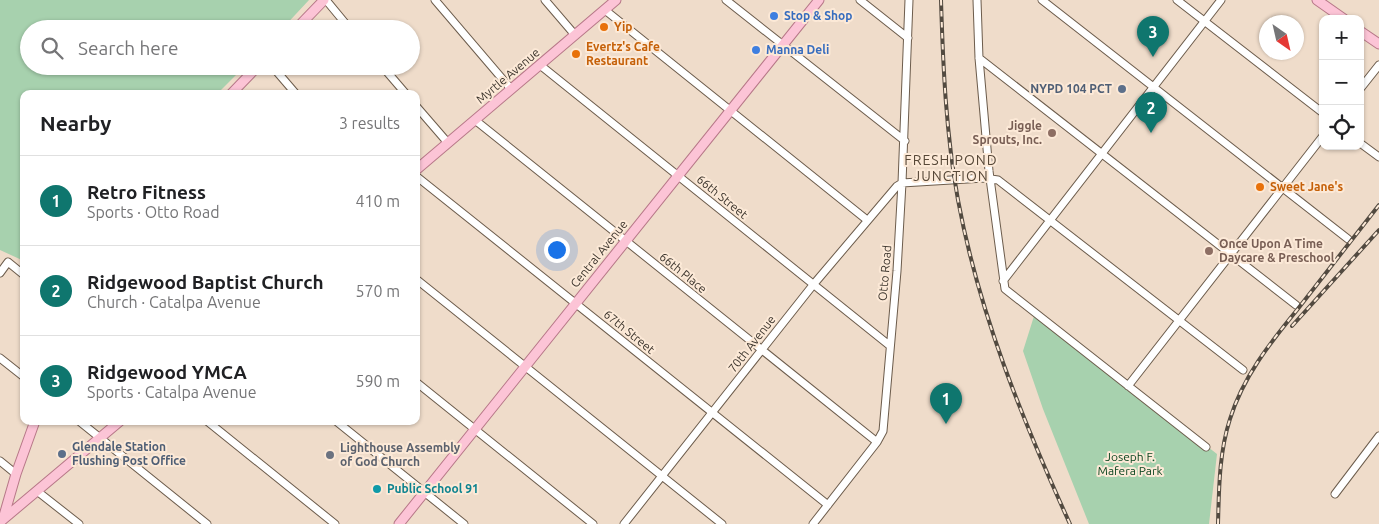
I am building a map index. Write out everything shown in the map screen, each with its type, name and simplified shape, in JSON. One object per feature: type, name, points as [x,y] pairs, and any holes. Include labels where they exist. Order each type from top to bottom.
[{"type":"main road","points":[[305,20],[325,0]]},
{"type":"main road","name":"Myrtle Avenue","points":[[420,167],[616,0]]},
{"type":"main road","name":"Central Avenue","points":[[399,524],[819,0]]},
{"type":"main road","points":[[1318,0],[1339,15]]},
{"type":"main road","points":[[1364,33],[1379,44]]},
{"type":"main road","points":[[235,90],[249,75]]},
{"type":"main road","points":[[1,522],[34,425]]},
{"type":"main road","points":[[1,522],[115,425]]},
{"type":"street","points":[[325,0],[342,20]]},
{"type":"street","points":[[435,0],[511,89]]},
{"type":"street","points":[[545,0],[575,35]]},
{"type":"street","points":[[726,0],[905,141]]},
{"type":"street","points":[[860,0],[908,38]]},
{"type":"street","name":"Otto Road","points":[[813,524],[877,442],[883,431],[897,271],[905,141],[909,0]]},
{"type":"street","points":[[977,0],[979,58],[990,179],[1004,289],[1206,446]]},
{"type":"street","points":[[1042,0],[1348,239]]},
{"type":"street","points":[[1177,0],[1319,110]]},
{"type":"street","points":[[1003,281],[1221,0]]},
{"type":"street","points":[[605,10],[867,220]]},
{"type":"street","points":[[979,58],[1296,305]]},
{"type":"street","name":"66th Street","points":[[540,65],[890,345]]},
{"type":"street","points":[[1364,84],[1379,65]]},
{"type":"street","points":[[280,75],[293,90]]},
{"type":"street","points":[[390,75],[403,90]]},
{"type":"street","points":[[420,111],[448,143]]},
{"type":"street","name":"66th Place","points":[[475,120],[877,442]]},
{"type":"street","points":[[1128,386],[1319,141]]},
{"type":"street","points":[[1364,146],[1379,157]]},
{"type":"street","name":"67th Street","points":[[420,179],[828,505]]},
{"type":"street","points":[[902,183],[998,180],[1243,370]]},
{"type":"street","name":"70th Avenue","points":[[624,524],[814,285],[867,220],[897,186],[902,183]]},
{"type":"street","points":[[0,272],[8,262],[20,272]]},
{"type":"street","points":[[420,282],[722,524]]},
{"type":"street","points":[[0,358],[20,374]]},
{"type":"street","points":[[420,385],[593,524]]},
{"type":"street","points":[[84,425],[207,524]]},
{"type":"street","points":[[212,425],[335,524]]},
{"type":"street","points":[[341,425],[464,524]]},
{"type":"street","points":[[1335,494],[1379,436]]},
{"type":"street","points":[[0,461],[16,474]]},
{"type":"street","points":[[37,491],[78,524]]},
{"type":"green space","points":[[0,0],[309,0],[290,20],[20,20],[20,75],[236,75],[221,90],[20,90],[20,259],[0,250]]},
{"type":"green space","name":"Joseph F. Mafera Park","points":[[1035,313],[1217,454],[1209,524],[1089,524],[1043,409],[1023,351]]},
{"type":"railway","points":[[941,0],[948,125],[958,200],[967,242],[990,324],[1004,365],[1035,445],[1070,524]]},
{"type":"railway","points":[[1218,524],[1220,471],[1226,432],[1242,389],[1267,348],[1379,205]]},
{"type":"railway","points":[[1292,326],[1379,230]]},
{"type":"place","name":"Stop & Shop","points":[[774,16]]},
{"type":"place","name":"Yip","points":[[604,27]]},
{"type":"place","name":"Manna Deli","points":[[756,50]]},
{"type":"place","name":"Evertz's Cafe Restaurant","points":[[576,54]]},
{"type":"place","name":"Ridgewood YMCA","points":[[1153,57]]},
{"type":"place","name":"NYPD 104 PCT","points":[[1122,89]]},
{"type":"place","name":"Jiggle Sprouts, Inc.","points":[[1052,133]]},
{"type":"place","name":"Ridgewood Baptist Church","points":[[1151,133]]},
{"type":"place","name":"Sweet Jane's","points":[[1260,187]]},
{"type":"place","name":"Once Upon A Time Daycare & Preschool","points":[[1209,251]]},
{"type":"place","name":"Retro Fitness","points":[[946,424]]},
{"type":"place","name":"Glendale Station Flushing Post Office","points":[[62,454]]},
{"type":"place","name":"Lighthouse Assembly of God Church","points":[[330,455]]},
{"type":"place","name":"Public School 91","points":[[377,489]]},
{"type":"district","name":"FRESH POND JUNCTION","points":[[951,168]]}]
